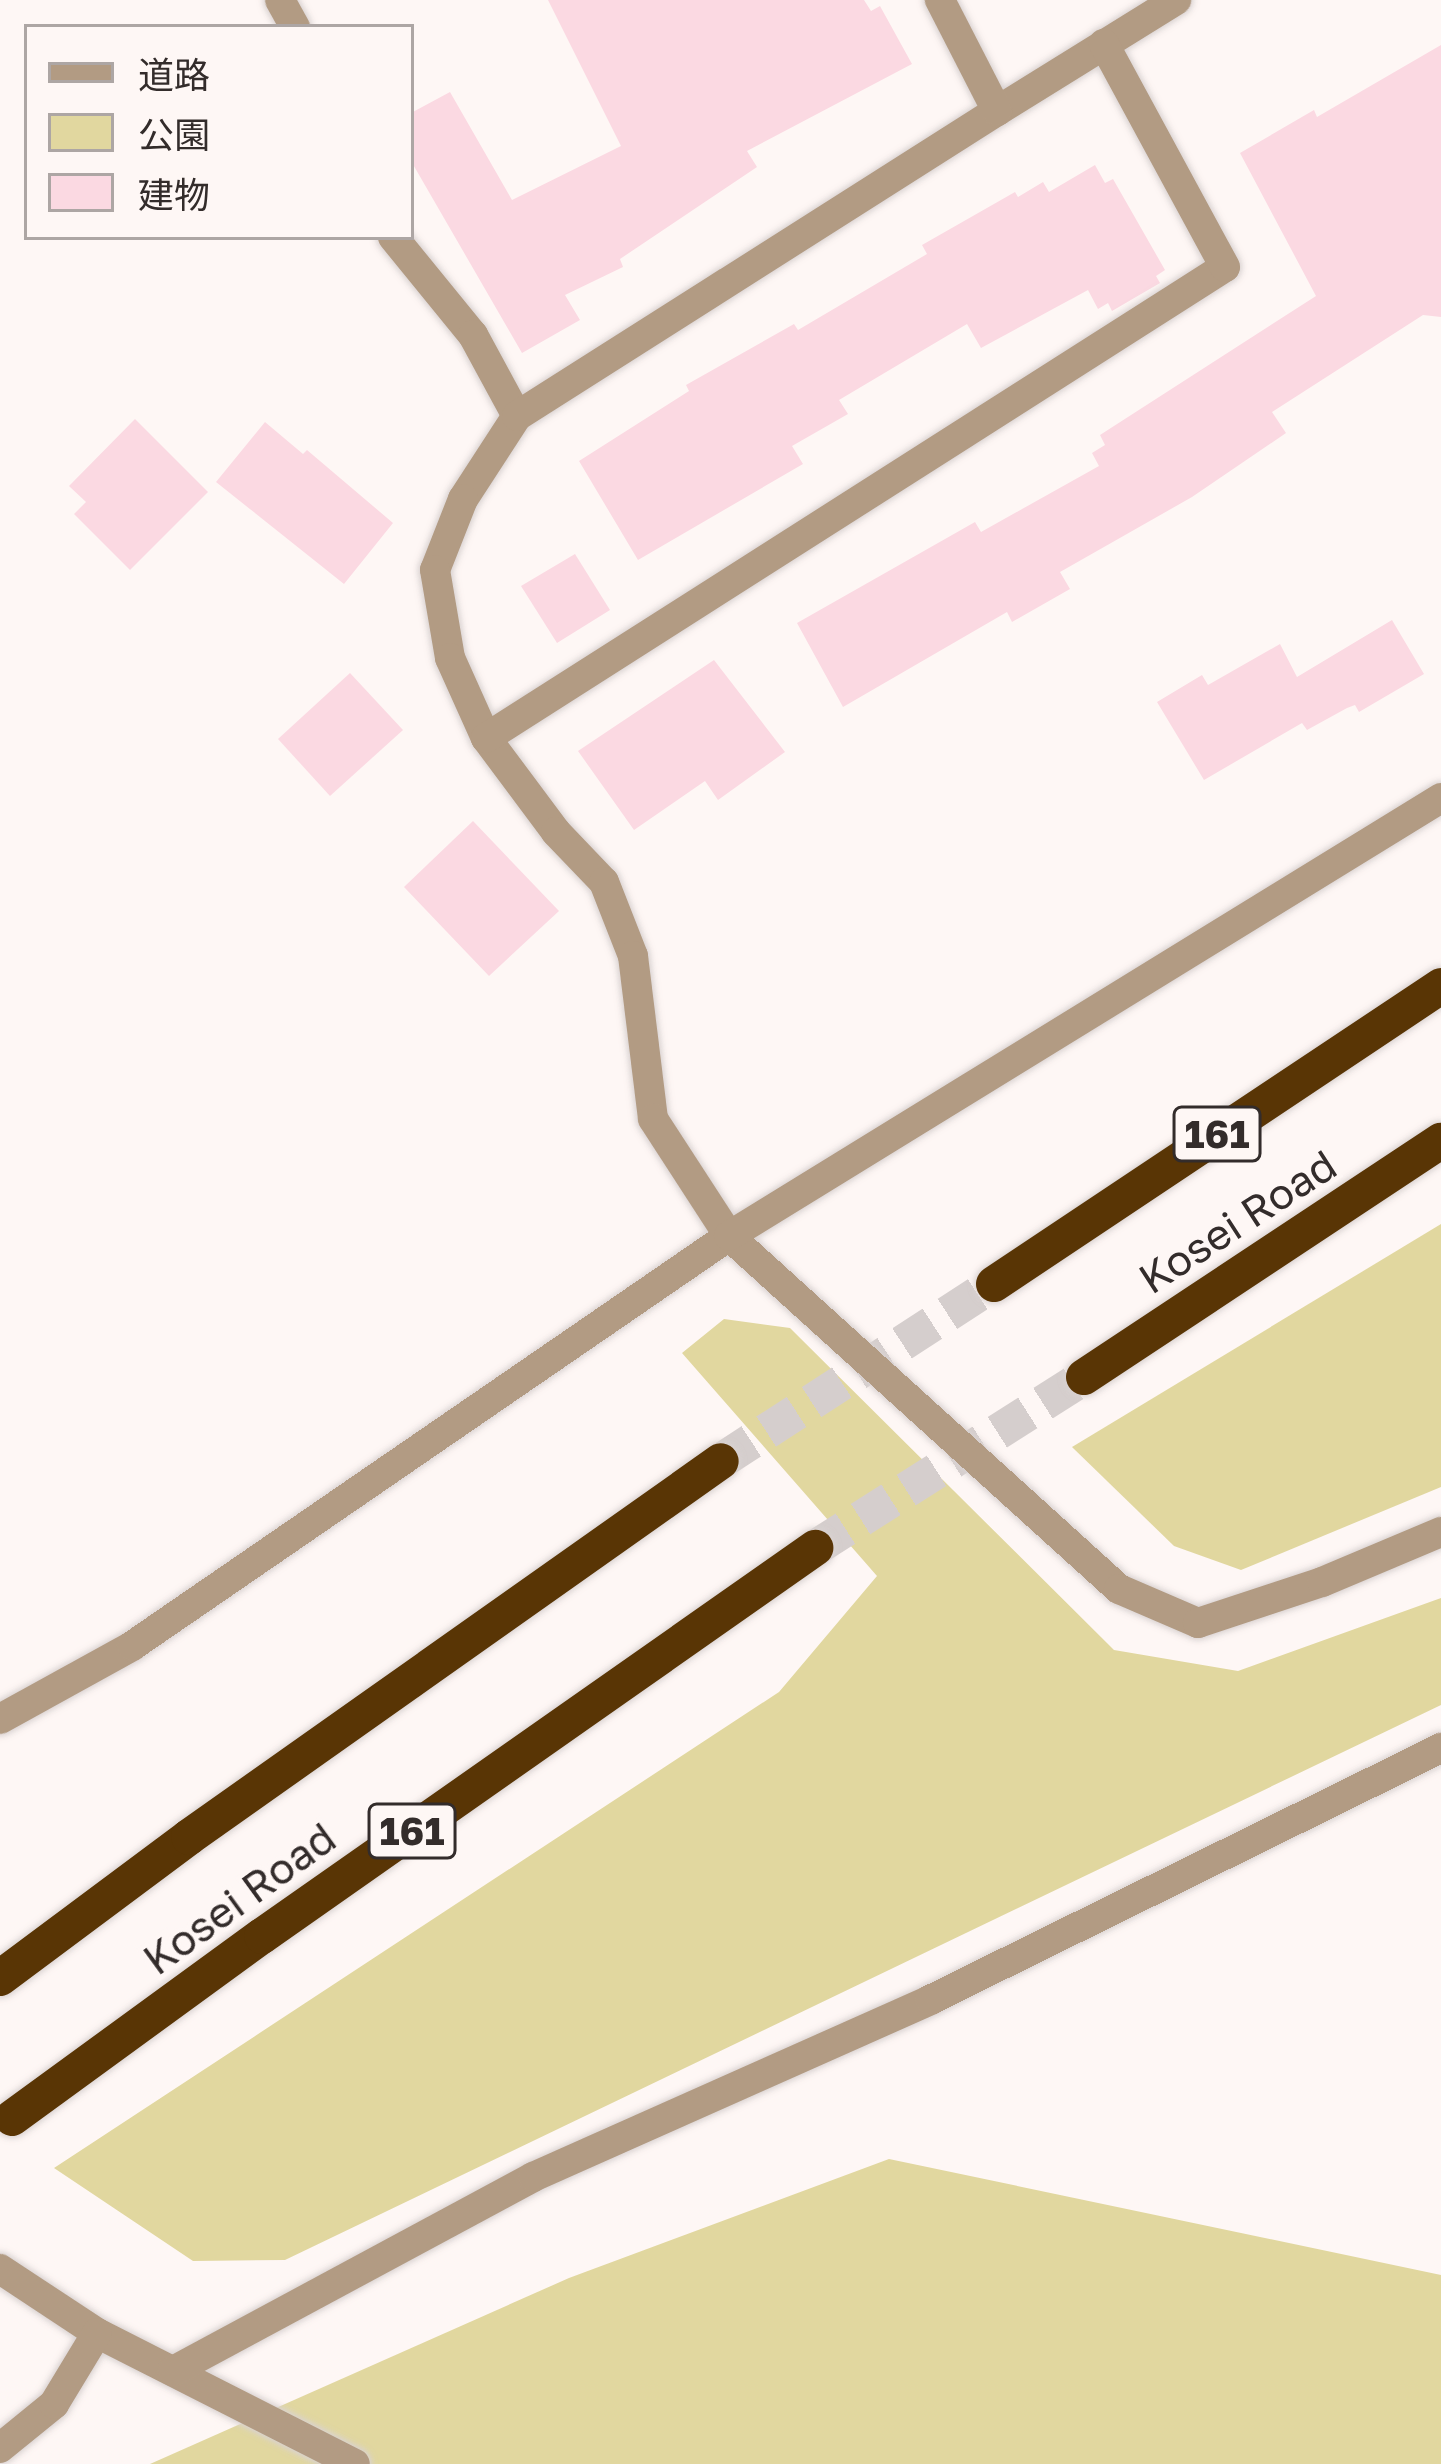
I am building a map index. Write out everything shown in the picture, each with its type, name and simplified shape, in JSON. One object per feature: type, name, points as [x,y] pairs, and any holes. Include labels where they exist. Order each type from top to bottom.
[{"type":"highway","name":"Kosei Road","points":[[994,1284],[1441,986]]},
{"type":"highway","name":"Kosei Road","points":[[1084,1377],[1441,1141]]},
{"type":"highway","name":"Kosei Road","points":[[0,1978],[189,1837],[722,1461]]},
{"type":"highway","name":"Kosei Road","points":[[12,2118],[262,1936],[815,1548]]},
{"type":"street","points":[[940,0],[997,111]]},
{"type":"street","points":[[1176,0],[517,416],[463,499],[435,570],[450,658],[486,738],[556,832],[604,882],[633,956],[653,1119],[729,1236],[1119,1589],[1198,1623],[1322,1582],[1441,1532]]},
{"type":"street","points":[[486,738],[1225,267],[1104,44]]},
{"type":"street","points":[[395,240],[473,335],[517,416]]},
{"type":"street","points":[[0,1719],[132,1646],[729,1236],[1441,798]]},
{"type":"street","points":[[173,2372],[533,2177],[930,2000],[1441,1748]]},
{"type":"street","points":[[0,2270],[97,2332],[355,2464]]},
{"type":"street","points":[[0,2448],[53,2404],[97,2332]]},
{"type":"green space","points":[[1441,1224],[1441,1487],[1241,1570],[1174,1546],[1072,1447]]},
{"type":"green space","points":[[724,1319],[790,1328],[1114,1650],[1238,1671],[1441,1598],[1441,1705],[285,2260],[193,2261],[54,2168],[779,1692],[877,1576],[682,1353]]},
{"type":"green space","points":[[889,2159],[1441,2275],[1441,2464],[150,2464],[569,2278]]},
{"type":"building","points":[[548,0],[864,0],[871,11],[880,6],[912,64],[747,151],[757,167],[620,259],[623,267],[565,295],[580,320],[522,353],[414,166],[414,111],[450,92],[512,200],[621,146]]},
{"type":"building","points":[[1441,45],[1441,317],[1423,315],[1272,412],[1286,433],[1192,497],[1060,572],[1070,589],[1012,622],[1007,612],[843,707],[797,623],[975,522],[981,532],[1099,466],[1092,453],[1105,445],[1100,435],[1316,296],[1240,153],[1314,110],[1317,117]]},
{"type":"building","points":[[1095,165],[1105,183],[1113,179],[1165,270],[1156,276],[1160,283],[1112,311],[1108,303],[1098,309],[1088,290],[981,348],[967,324],[839,400],[848,414],[792,446],[803,464],[638,560],[579,461],[689,391],[686,385],[794,324],[798,330],[927,254],[922,245],[1015,192],[1018,197],[1043,182],[1049,192]]},
{"type":"building","points":[[135,419],[208,492],[130,570],[74,514],[86,502],[69,486]]},
{"type":"building","points":[[265,422],[303,454],[307,450],[393,523],[344,584],[216,482]]},
{"type":"building","points":[[575,554],[610,610],[557,643],[521,586]]},
{"type":"building","points":[[1392,620],[1424,674],[1359,712],[1355,705],[1307,730],[1302,723],[1204,780],[1157,702],[1202,675],[1208,685],[1280,644],[1297,677]]},
{"type":"building","points":[[714,660],[785,752],[718,800],[705,781],[634,830],[578,751]]},
{"type":"building","points":[[350,673],[403,730],[330,796],[278,739]]},
{"type":"building","points":[[473,821],[559,911],[489,976],[404,887]]},
{"type":"tunnel","points":[[721,1461],[994,1284]]},
{"type":"tunnel","points":[[815,1548],[1084,1377]]}]
